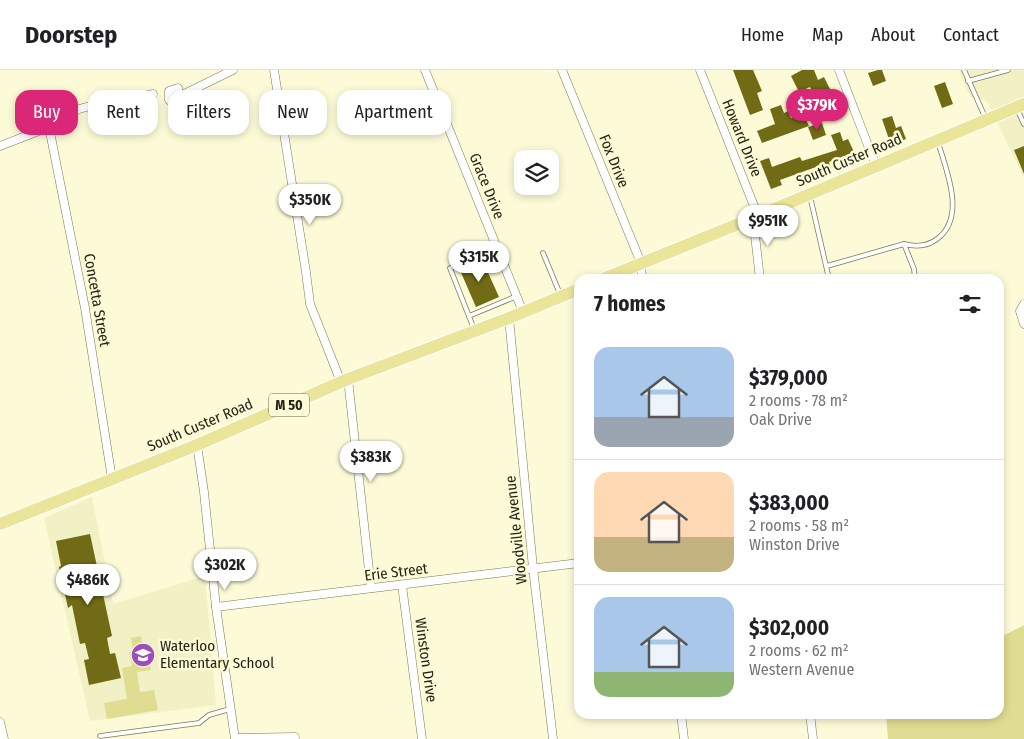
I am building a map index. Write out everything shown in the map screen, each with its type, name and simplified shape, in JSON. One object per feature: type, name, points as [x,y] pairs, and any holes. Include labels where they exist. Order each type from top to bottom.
[{"type":"main road","name":"South Custer Road","points":[[615,274],[1020,106]]},
{"type":"main road","name":"South Custer Road","points":[[0,524],[197,445],[345,381],[574,291]]},
{"type":"street","points":[[192,90],[233,70]]},
{"type":"street","points":[[274,70],[310,304],[345,381],[371,588]]},
{"type":"street","name":"Grace Drive","points":[[425,70],[523,312]]},
{"type":"street","name":"Fox Drive","points":[[562,70],[641,263],[642,274]]},
{"type":"street","name":"Howard Drive","points":[[700,70],[756,217],[760,274]]},
{"type":"street","points":[[839,70],[876,166]]},
{"type":"street","points":[[0,146],[27,135]]},
{"type":"street","name":"Concetta Street","points":[[51,135],[85,308],[112,479]]},
{"type":"street","points":[[1024,304],[1020,311],[1024,324]]},
{"type":"street","name":"Woodville Avenue","points":[[509,318],[533,568],[553,739]]},
{"type":"street","points":[[197,445],[216,607],[235,738],[295,737]]},
{"type":"street","name":"Erie Street","points":[[216,607],[574,564]]},
{"type":"street","name":"Winston Drive","points":[[402,585],[422,739]]},
{"type":"street","points":[[682,719],[684,739]]},
{"type":"street","points":[[811,719],[813,739]]},
{"type":"street","points":[[0,722],[4,739]]},
{"type":"lane","points":[[964,70],[986,119]]},
{"type":"lane","points":[[968,81],[1008,70]]},
{"type":"lane","points":[[1020,106],[1024,124]]},
{"type":"lane","points":[[827,266],[904,244],[914,246],[932,243],[943,235],[950,224],[953,206],[948,178],[937,140]]},
{"type":"lane","points":[[810,194],[828,274]]},
{"type":"lane","points":[[904,244],[914,274]]},
{"type":"lane","points":[[475,331],[450,268],[498,249]]},
{"type":"lane","points":[[543,253],[561,296]]},
{"type":"lane","points":[[469,316],[517,296]]},
{"type":"lane","points":[[100,736],[199,723],[209,715],[230,709]]},
{"type":"shaded area","points":[[959,70],[1024,70],[1024,178],[987,101],[970,97]]},
{"type":"shaded area","name":"Waterloo Elementary School","points":[[92,497],[113,604],[205,576],[216,705],[90,721],[44,518]]},
{"type":"shaded area","points":[[1024,625],[1024,739],[888,739],[886,719],[1004,719],[1004,635]]},
{"type":"shaded area","points":[[141,636],[143,648],[147,648],[151,670],[137,672],[140,692],[154,690],[158,710],[107,719],[104,703],[127,699],[122,668],[132,666],[129,652],[133,651],[131,638]]},
{"type":"building","points":[[733,70],[753,70],[762,91],[757,93],[763,110],[750,115]]},
{"type":"building","points":[[802,70],[814,70],[818,80],[824,77],[830,89],[828,90],[836,112],[825,116],[816,93],[814,94],[810,87],[799,92],[791,76]]},
{"type":"building","points":[[882,70],[886,81],[873,86],[868,73]]},
{"type":"building","points":[[945,82],[953,104],[942,108],[934,86]]},
{"type":"building","points":[[781,105],[784,113],[788,111],[791,118],[803,113],[809,126],[762,143],[757,131],[775,124],[770,109]]},
{"type":"building","points":[[892,116],[896,128],[901,126],[906,139],[891,145],[882,119]]},
{"type":"building","points":[[822,123],[826,135],[813,140],[808,127]]},
{"type":"building","points":[[840,132],[843,141],[848,139],[854,152],[829,162],[830,167],[817,171],[816,167],[780,180],[782,185],[771,189],[760,161],[769,158],[772,167],[800,157],[802,161],[837,150],[831,135]]},
{"type":"building","points":[[1024,146],[1024,174],[1014,150]]},
{"type":"building","points":[[482,259],[499,297],[476,307],[459,268]]},
{"type":"building","points":[[90,534],[112,636],[107,638],[110,654],[115,653],[121,678],[89,685],[84,660],[89,659],[85,643],[80,644],[72,605],[68,608],[59,567],[61,566],[56,541]]},
{"type":"place","name":"Waterloo Elementary School","points":[[143,655]]}]
